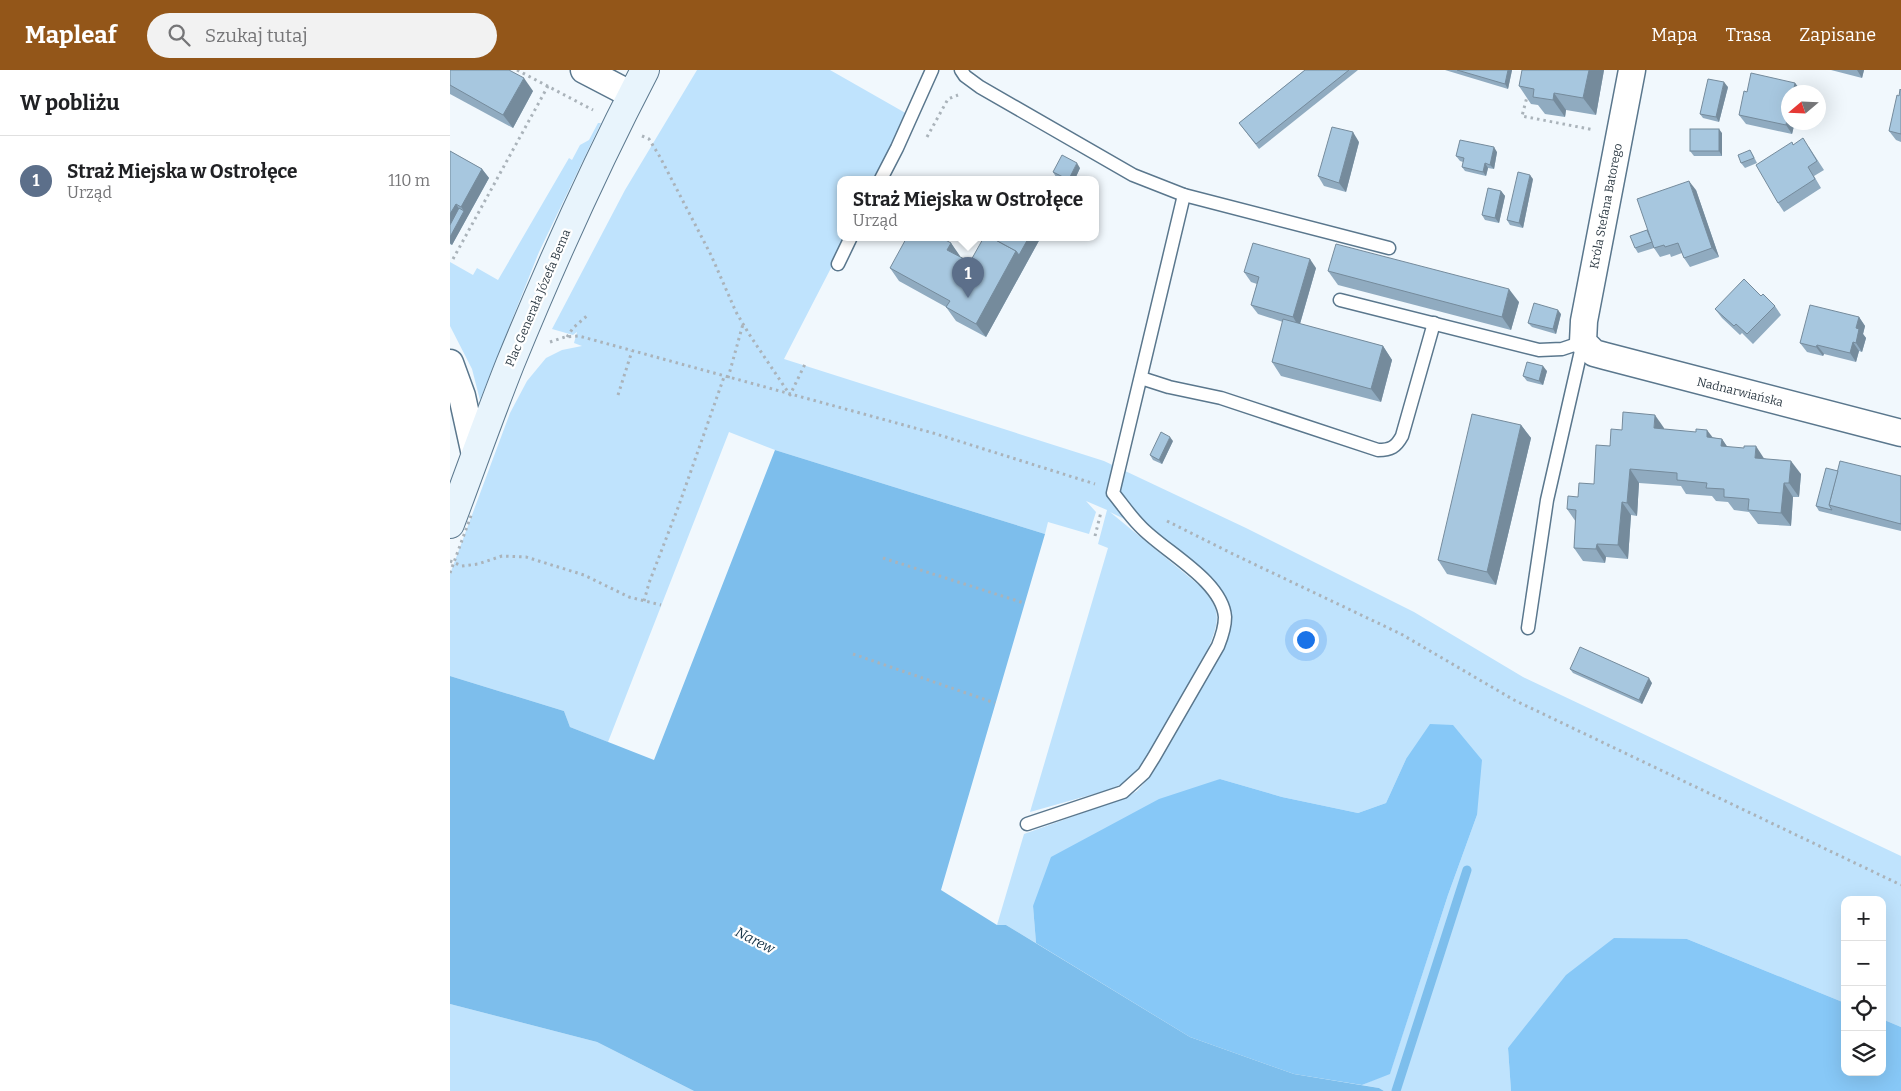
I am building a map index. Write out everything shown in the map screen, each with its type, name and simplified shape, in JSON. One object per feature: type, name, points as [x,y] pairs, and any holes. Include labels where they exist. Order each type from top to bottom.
[{"type":"street","points":[[584,70],[632,95]]},
{"type":"street","name":"Plac Generała Józefa Bema","points":[[460,515],[476,455],[542,286],[645,70]]},
{"type":"street","name":"Króla Stefana Batorego","points":[[1583,342],[1584,321],[1632,70]]},
{"type":"street","name":"Nadnarwiańska","points":[[1583,342],[1594,353],[1621,361],[1901,433]]},
{"type":"street","points":[[450,363],[462,396],[476,455]]},
{"type":"lane","points":[[883,176],[932,70]]},
{"type":"lane","points":[[960,70],[964,76],[980,87],[1132,175],[1184,195],[1389,248]]},
{"type":"lane","points":[[1026,824],[1123,792],[1134,784],[1154,757],[1218,646],[1224,631],[1225,615],[1220,600],[1210,587],[1140,527],[1113,493],[1184,195]]},
{"type":"lane","points":[[838,264],[850,241]]},
{"type":"lane","points":[[1340,300],[1540,350],[1562,349],[1583,342]]},
{"type":"lane","points":[[1141,378],[1169,387],[1221,398],[1378,450],[1389,450],[1397,444],[1402,436],[1434,323]]},
{"type":"lane","points":[[1528,628],[1547,500],[1583,342]]},
{"type":"path","points":[[518,70],[598,113]]},
{"type":"path","points":[[453,259],[548,86]]},
{"type":"path","points":[[1529,88],[1522,116],[1619,135]]},
{"type":"path","points":[[924,141],[948,99],[961,94]]},
{"type":"path","points":[[649,139],[690,215],[743,324],[790,395]]},
{"type":"path","points":[[567,337],[573,328],[589,314]]},
{"type":"path","points":[[644,601],[649,582],[726,378],[743,324]]},
{"type":"path","points":[[543,344],[567,337],[579,336],[726,378],[933,433],[1098,485],[1113,493]]},
{"type":"path","points":[[618,395],[632,351]]},
{"type":"path","points":[[790,395],[806,362]]},
{"type":"path","points":[[1095,536],[1101,513]]},
{"type":"path","points":[[450,573],[460,515]]},
{"type":"path","points":[[1165,520],[1402,634],[1514,700],[1901,885]]},
{"type":"path","points":[[450,561],[462,566],[478,564],[502,556],[526,557],[584,575],[629,597],[661,605]]},
{"type":"path","points":[[883,558],[1024,603]]},
{"type":"path","points":[[854,654],[995,703]]},
{"type":"shaded area","points":[[697,70],[830,70],[909,115],[878,176],[837,176],[837,241],[845,241],[784,359],[1104,461],[1246,528],[1414,612],[1523,677],[1901,856],[1901,1027],[1886,1021],[1886,896],[1841,896],[1841,1001],[1687,939],[1508,1048],[1511,1091],[1384,1091],[1379,1088],[1362,1085],[1390,1073],[1448,895],[1477,815],[1406,759],[1386,803],[1358,813],[1282,797],[1220,779],[1033,906],[1036,943],[1006,925],[997,925],[1024,834],[1127,797],[1137,791],[1155,769],[1197,693],[1219,659],[1228,636],[1229,614],[1222,594],[1209,576],[1192,559],[1171,545],[1110,512],[1200,586],[1212,602],[1217,616],[1217,623],[1208,649],[1146,758],[1133,775],[1122,784],[1108,790],[1030,812],[1108,548],[1098,544],[1107,510],[1086,501],[1096,512],[1089,534],[1048,522],[1045,534],[775,450],[729,432],[608,742],[570,727],[564,711],[450,676],[450,574],[510,413],[527,381],[546,358],[562,350],[582,346],[574,343],[577,332],[573,335],[552,329],[625,190]]},
{"type":"shaded area","points":[[598,123],[601,123],[539,252],[480,400],[472,369],[450,326],[450,262],[473,275],[477,268],[498,280],[569,158],[572,160],[580,145],[589,140]]},
{"type":"shaded area","points":[[1430,724],[1453,725],[1482,760],[1477,815],[1448,895],[1390,1074],[1362,1085],[1294,1074],[1190,1037],[1036,943],[1033,906],[1051,857],[1159,799],[1220,779],[1282,797],[1358,813],[1386,803],[1406,759]]},
{"type":"shaded area","points":[[1614,938],[1687,939],[1841,1001],[1841,1076],[1886,1076],[1886,1021],[1901,1027],[1901,1091],[1511,1091],[1508,1048],[1566,975]]},
{"type":"shaded area","points":[[450,1004],[597,1042],[694,1091],[450,1091]]},
{"type":"water","name":"Narew","points":[[775,450],[1045,534],[941,890],[997,925],[1006,925],[1190,1037],[1294,1074],[1379,1088],[1384,1091],[694,1091],[597,1042],[450,1004],[450,676],[564,711],[570,727],[654,760]]},
{"type":"building","points":[[450,70],[509,70],[524,78],[503,115],[450,85]]},
{"type":"building","points":[[1305,70],[1349,70],[1256,144],[1239,123]]},
{"type":"building","points":[[1457,70],[1508,70],[1505,84]]},
{"type":"building","points":[[1522,70],[1589,70],[1583,98],[1554,93],[1553,100],[1533,97],[1534,89],[1519,86]]},
{"type":"building","points":[[1751,73],[1795,83],[1795,85],[1781,85],[1781,124],[1739,115],[1744,91],[1747,92]]},
{"type":"building","points":[[1708,79],[1724,82],[1716,117],[1700,114]]},
{"type":"building","points":[[1901,90],[1901,134],[1889,131]]},
{"type":"building","points":[[1332,127],[1353,132],[1339,183],[1318,176]]},
{"type":"building","points":[[1690,129],[1719,129],[1719,151],[1690,151]]},
{"type":"building","points":[[1803,138],[1817,161],[1808,167],[1815,179],[1778,203],[1756,165],[1792,142],[1793,145]]},
{"type":"building","points":[[1460,140],[1494,147],[1490,165],[1485,163],[1483,172],[1462,167],[1464,158],[1456,156]]},
{"type":"building","points":[[1750,150],[1754,158],[1741,163],[1738,155]]},
{"type":"building","points":[[450,151],[482,169],[461,207],[456,204],[450,214]]},
{"type":"building","points":[[1062,155],[1077,163],[1070,176],[1061,176],[1053,172]]},
{"type":"building","points":[[1518,172],[1530,175],[1519,223],[1507,220]]},
{"type":"building","points":[[1689,181],[1712,248],[1684,258],[1678,243],[1654,248],[1637,199]]},
{"type":"building","points":[[1488,188],[1501,191],[1495,218],[1482,215]]},
{"type":"building","points":[[459,208],[464,211],[450,237],[450,225]]},
{"type":"building","points":[[1647,230],[1652,242],[1635,248],[1630,236]]},
{"type":"building","points":[[905,241],[947,241],[951,243],[947,250],[970,262],[982,241],[997,241],[1016,251],[976,324],[946,307],[950,301],[890,268]]},
{"type":"building","points":[[998,241],[1027,241],[1019,255],[1016,251]]},
{"type":"building","points":[[1253,243],[1310,259],[1293,317],[1251,305],[1259,277],[1244,272]]},
{"type":"building","points":[[1336,244],[1509,289],[1502,317],[1328,271]]},
{"type":"building","points":[[1744,279],[1761,296],[1763,294],[1775,306],[1747,334],[1736,324],[1734,326],[1715,309]]},
{"type":"building","points":[[1534,303],[1558,310],[1553,329],[1528,323]]},
{"type":"building","points":[[1810,305],[1859,317],[1856,328],[1859,329],[1856,343],[1853,342],[1850,353],[1800,343]]},
{"type":"building","points":[[1283,319],[1383,346],[1371,389],[1272,362]]},
{"type":"building","points":[[1527,362],[1543,366],[1539,381],[1523,376]]},
{"type":"building","points":[[1623,412],[1655,415],[1654,428],[1696,432],[1696,429],[1707,430],[1707,437],[1722,439],[1721,446],[1744,448],[1744,446],[1756,446],[1755,458],[1791,461],[1789,483],[1784,483],[1781,513],[1748,510],[1749,499],[1724,497],[1724,489],[1706,488],[1707,483],[1677,480],[1677,473],[1630,469],[1627,503],[1622,502],[1618,545],[1597,544],[1596,549],[1574,548],[1576,510],[1567,509],[1568,496],[1578,497],[1579,483],[1594,484],[1596,445],[1610,446],[1611,429],[1622,430]]},
{"type":"building","points":[[1472,414],[1521,425],[1487,572],[1438,560]]},
{"type":"building","points":[[1161,432],[1170,437],[1159,460],[1150,455]]},
{"type":"building","points":[[1840,461],[1901,476],[1901,524],[1829,505]]},
{"type":"building","points":[[1826,468],[1838,471],[1829,505],[1832,510],[1816,506]]},
{"type":"building","points":[[1580,647],[1649,678],[1639,700],[1570,669]]},
{"type":"waterway","points":[[1396,1091],[1467,870]]},
{"type":"place","name":"Straż Miejska w Ostrołęce","points":[[968,298]]}]
